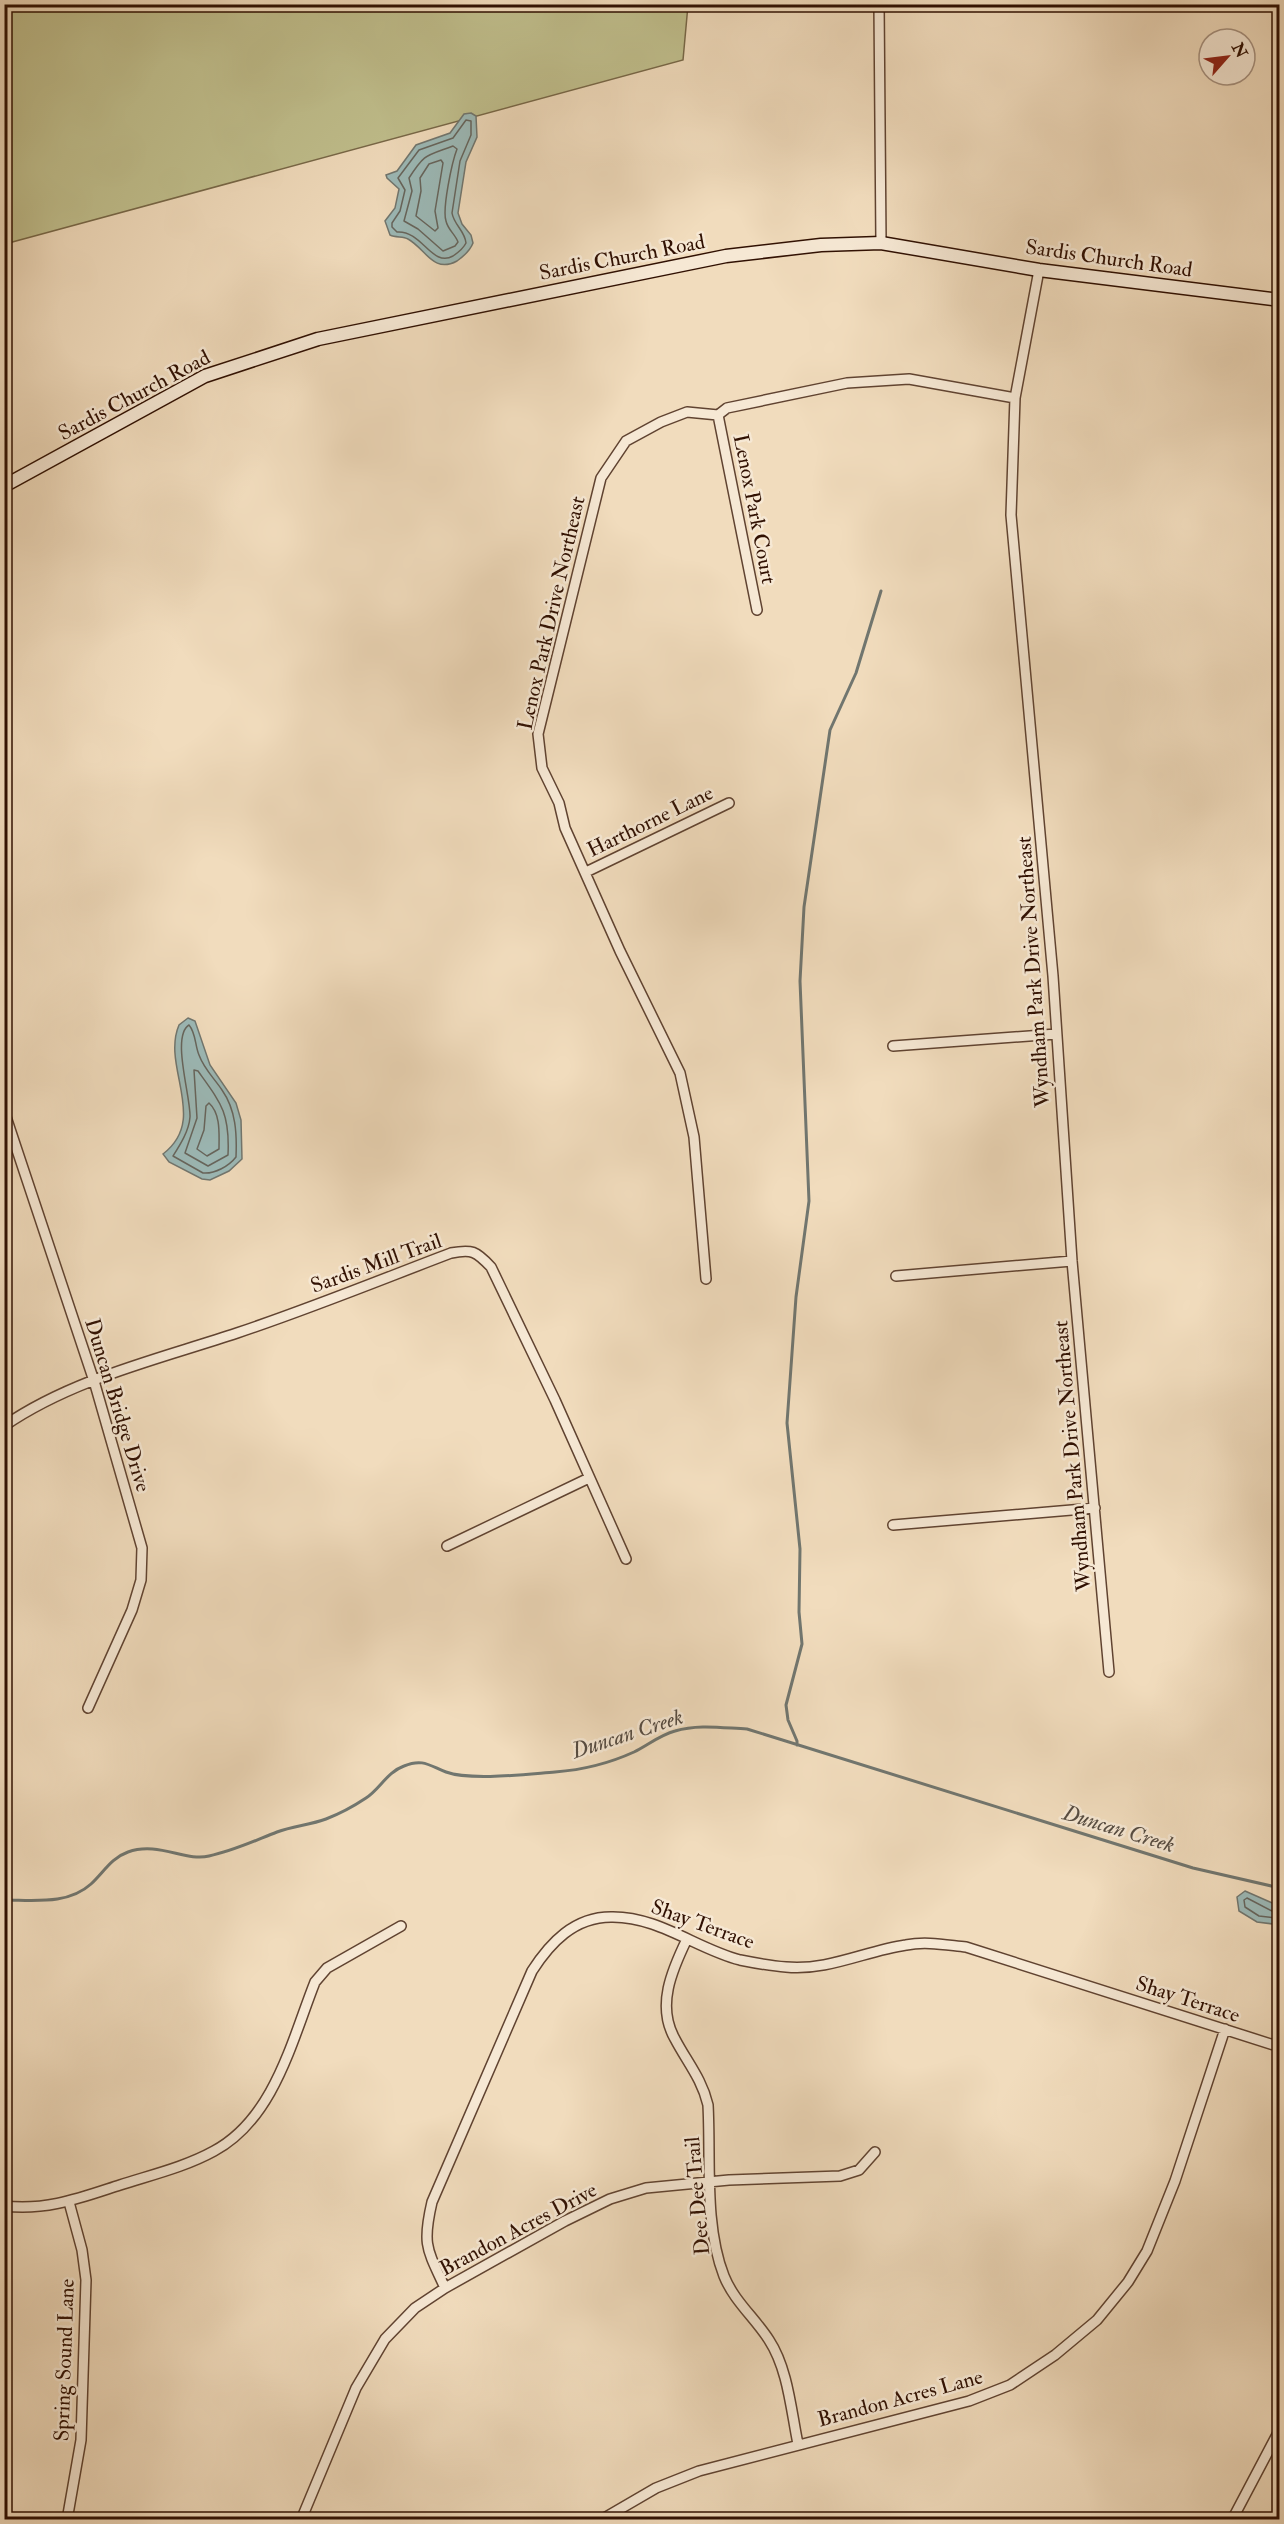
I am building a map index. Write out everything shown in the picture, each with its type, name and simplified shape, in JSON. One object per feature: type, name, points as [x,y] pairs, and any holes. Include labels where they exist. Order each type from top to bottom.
[{"type":"street","points":[[879,4],[881,243]]},
{"type":"street","name":"Sardis Church Road","points":[[4,486],[205,376],[318,339],[726,256],[821,245],[881,243],[1039,270],[1280,300]]},
{"type":"street","name":"Wyndham Park Drive Northeast","points":[[1039,270],[1015,398],[1011,515],[1053,976],[1072,1261],[1109,1672]]},
{"type":"street","name":"Lenox Park Drive Northeast","points":[[706,1279],[694,1137],[680,1073],[620,951],[565,828],[559,803],[542,768],[538,734],[602,478],[626,441],[661,422],[687,412],[718,415],[728,408],[847,383],[909,379],[1015,398]]},
{"type":"street","name":"Lenox Park Court","points":[[718,415],[757,610]]},
{"type":"street","name":"Harthorne Lane","points":[[586,872],[729,803]]},
{"type":"street","points":[[893,1046],[1056,1034]]},
{"type":"street","name":"Duncan Bridge Drive","points":[[4,1111],[93,1381],[142,1548],[141,1580],[132,1610],[88,1708]]},
{"type":"street","name":"Sardis Mill Trail","points":[[4,1426],[33,1406],[93,1381],[249,1329],[451,1253],[465,1250],[478,1253],[491,1267],[555,1400],[626,1559]]},
{"type":"street","points":[[896,1276],[1072,1261]]},
{"type":"street","points":[[447,1546],[588,1478]]},
{"type":"street","points":[[893,1525],[1095,1509]]},
{"type":"street","name":"Shay Terrace","points":[[445,2288],[428,2252],[425,2232],[432,2202],[532,1971],[546,1949],[565,1932],[585,1921],[610,1917],[634,1919],[739,1960],[786,1967],[815,1968],[907,1944],[936,1943],[966,1947],[1280,2047]]},
{"type":"street","points":[[4,2206],[28,2209],[69,2202],[189,2163],[217,2150],[258,2111],[273,2086],[315,1982],[327,1968],[401,1926]]},
{"type":"street","name":"Dee Dee Trail","points":[[687,1939],[671,1972],[666,2018],[674,2038],[704,2087],[708,2105],[710,2181],[715,2243],[724,2277],[741,2305],[770,2341],[781,2362],[798,2444]]},
{"type":"street","name":"Brandon Acres Lane","points":[[602,2520],[656,2488],[699,2471],[969,2401],[1010,2385],[1055,2355],[1097,2320],[1128,2282],[1147,2251],[1175,2181],[1225,2029]]},
{"type":"street","name":"Brandon Acres Drive","points":[[301,2520],[356,2388],[384,2338],[415,2308],[445,2288],[565,2221],[610,2199],[646,2188],[710,2181],[840,2176],[859,2170],[875,2152]]},
{"type":"street","name":"Spring Sound Lane","points":[[67,2520],[81,2440],[86,2280],[82,2250],[69,2202]]},
{"type":"street","points":[[1232,2520],[1280,2429]]},
{"type":"shaded area","points":[[5,5],[688,5],[683,60],[5,244]]},
{"type":"water","points":[[471,113],[476,116],[477,137],[466,162],[458,213],[473,243],[457,261],[442,264],[430,259],[408,239],[390,235],[385,221],[395,208],[399,189],[386,175],[397,171],[416,145],[450,133],[464,114]]},
{"type":"water","points":[[188,1018],[195,1021],[210,1065],[236,1103],[241,1120],[242,1159],[229,1171],[210,1180],[202,1179],[169,1162],[163,1154],[176,1140],[182,1125],[184,1109],[175,1058],[175,1041],[179,1025]]},
{"type":"water","points":[[1245,1891],[1279,1906],[1279,1937],[1273,1924],[1257,1922],[1239,1911],[1237,1897]]},
{"type":"waterway","points":[[797,1745],[788,1720],[786,1705],[802,1644],[799,1612],[800,1549],[787,1423],[796,1297],[809,1201],[800,981],[804,907],[830,730],[856,673],[881,591]]},
{"type":"waterway","name":"Duncan Creek","points":[[4,1900],[50,1900],[72,1895],[91,1884],[122,1855],[139,1849],[161,1850],[200,1857],[209,1856],[235,1849],[283,1830],[320,1821],[361,1801],[393,1772],[411,1764],[426,1764],[446,1772],[470,1776],[565,1771],[615,1759],[670,1733],[702,1727],[747,1729],[1193,1868],[1280,1888]]}]
